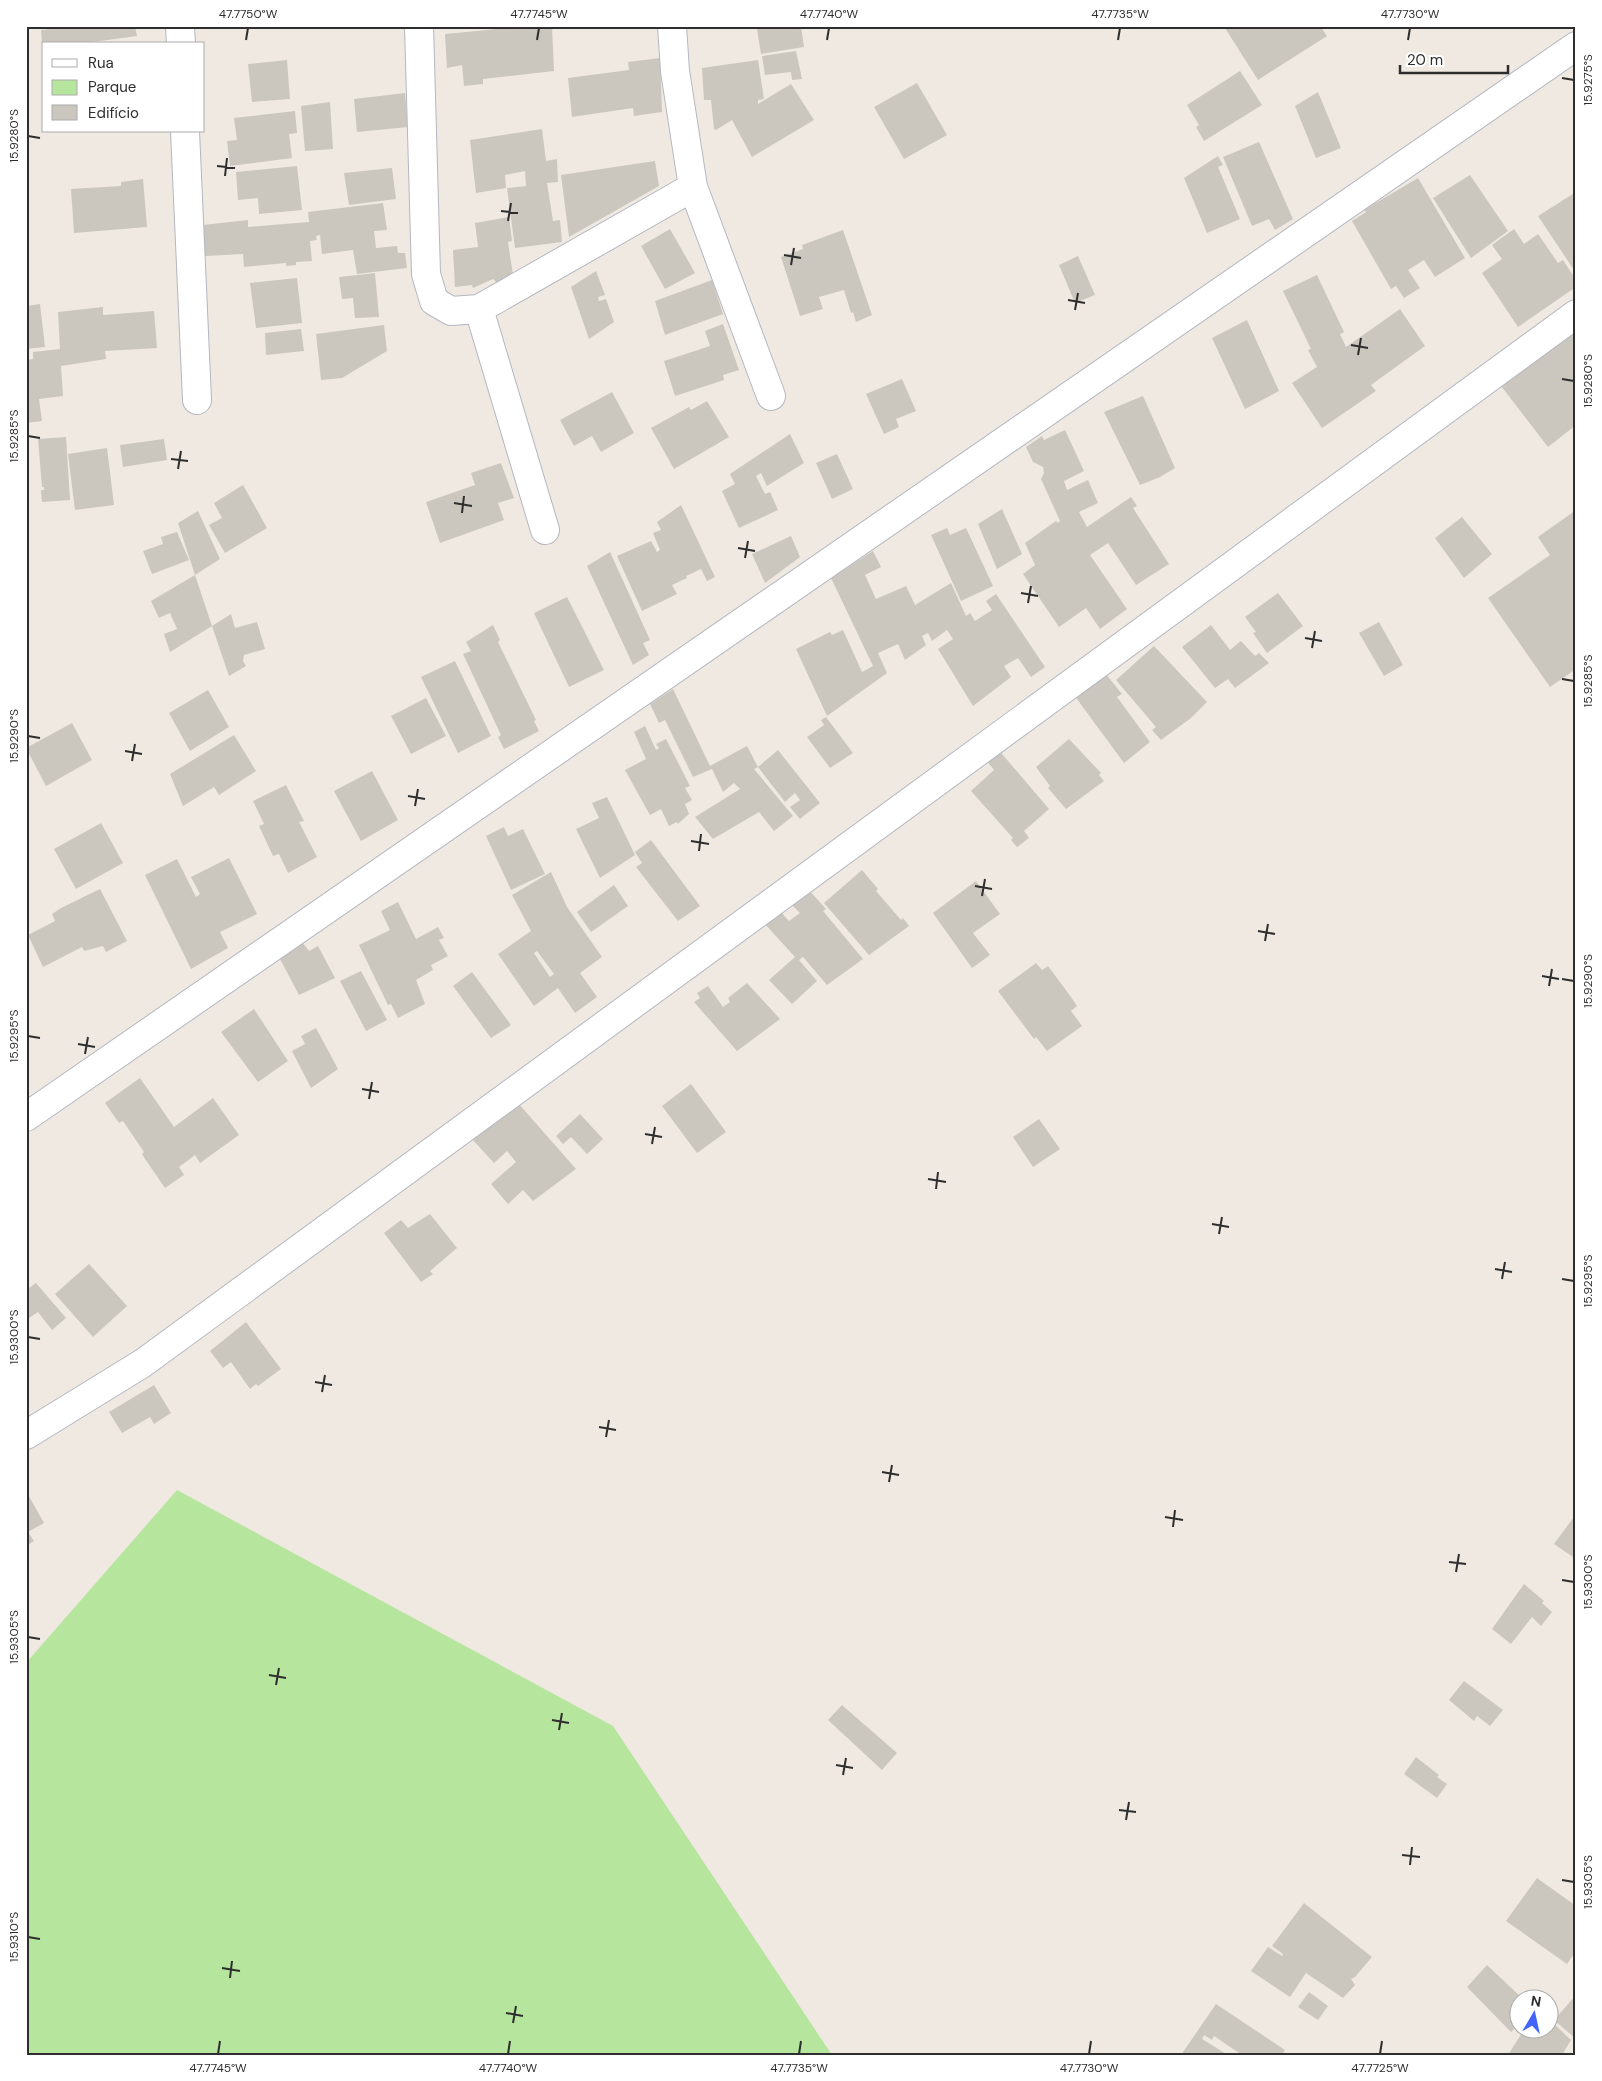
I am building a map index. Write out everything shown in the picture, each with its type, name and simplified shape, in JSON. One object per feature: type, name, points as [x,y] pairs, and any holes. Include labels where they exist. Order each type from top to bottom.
[{"type":"street","points":[[180,26],[181,42]]},
{"type":"street","points":[[418,26],[426,274],[434,301],[451,311],[479,309],[693,187]]},
{"type":"street","points":[[672,26],[675,71],[693,187],[771,396]]},
{"type":"street","points":[[26,1116],[1576,46]]},
{"type":"street","points":[[184,132],[197,400]]},
{"type":"street","points":[[479,309],[545,530]]},
{"type":"street","points":[[26,1435],[143,1363],[1576,314]]},
{"type":"green space","points":[[177,1490],[613,1726],[832,2055],[26,2055],[26,1663]]},
{"type":"building","points":[[50,26],[135,26],[137,36],[93,42],[42,42],[42,44],[41,30],[50,29]]},
{"type":"building","points":[[527,26],[552,26],[554,71],[483,79],[483,84],[464,86],[462,65],[447,68],[445,34]]},
{"type":"building","points":[[778,26],[801,26],[804,47],[761,54],[757,29]]},
{"type":"building","points":[[1227,26],[1320,26],[1327,36],[1258,80],[1225,28]]},
{"type":"building","points":[[796,51],[802,79],[792,80],[791,72],[765,75],[762,56]]},
{"type":"building","points":[[660,58],[662,112],[634,116],[633,108],[572,117],[568,78],[629,70],[628,62]]},
{"type":"building","points":[[287,60],[290,99],[252,102],[248,64]]},
{"type":"building","points":[[758,60],[764,99],[758,100],[758,104],[791,84],[814,120],[752,157],[732,120],[716,130],[714,129],[711,100],[704,100],[702,68]]},
{"type":"building","points":[[1240,71],[1262,105],[1204,141],[1196,127],[1199,125],[1187,105]]},
{"type":"building","points":[[917,83],[947,135],[904,159],[874,107]]},
{"type":"building","points":[[1318,92],[1341,148],[1316,158],[1295,106]]},
{"type":"building","points":[[405,93],[408,127],[357,132],[354,99]]},
{"type":"building","points":[[330,102],[333,149],[305,151],[301,106]]},
{"type":"building","points":[[295,111],[297,133],[289,134],[292,158],[230,166],[227,141],[237,140],[234,118]]},
{"type":"building","points":[[542,129],[546,161],[557,159],[558,182],[547,183],[553,221],[560,220],[562,242],[515,248],[507,188],[526,186],[525,171],[505,175],[506,188],[476,193],[470,140]]},
{"type":"building","points":[[1259,142],[1293,219],[1275,230],[1269,219],[1252,226],[1223,157]]},
{"type":"building","points":[[1218,156],[1223,165],[1218,167],[1240,219],[1207,233],[1184,178]]},
{"type":"building","points":[[655,161],[659,186],[569,237],[561,175]]},
{"type":"building","points":[[297,166],[302,210],[259,214],[258,198],[238,200],[236,172]]},
{"type":"building","points":[[392,168],[396,199],[349,205],[344,173]]},
{"type":"building","points":[[1470,175],[1508,231],[1471,258],[1433,198]]},
{"type":"building","points":[[1418,178],[1465,258],[1435,277],[1424,260],[1408,270],[1420,288],[1404,298],[1396,286],[1391,289],[1352,221],[1366,212],[1364,210]]},
{"type":"building","points":[[143,179],[147,227],[74,233],[71,189],[121,186],[121,182]]},
{"type":"building","points":[[1576,192],[1576,273],[1538,216]]},
{"type":"building","points":[[383,203],[387,230],[374,231],[376,248],[397,246],[398,253],[405,253],[407,268],[357,274],[353,250],[322,254],[320,235],[316,236],[317,240],[310,241],[312,261],[296,262],[296,265],[286,266],[286,263],[244,267],[243,254],[205,256],[203,225],[248,220],[248,227],[309,222],[308,212]]},
{"type":"building","points":[[509,217],[512,241],[508,242],[513,275],[497,283],[493,279],[473,288],[472,285],[455,287],[453,250],[478,247],[475,223]]},
{"type":"building","points":[[670,229],[695,273],[665,289],[641,246]]},
{"type":"building","points":[[1514,229],[1524,244],[1538,234],[1558,263],[1563,260],[1576,280],[1576,287],[1518,327],[1482,273],[1502,259],[1492,245]]},
{"type":"building","points":[[843,230],[872,315],[856,322],[853,312],[851,313],[844,290],[819,297],[823,309],[800,316],[781,257],[803,249],[802,245]]},
{"type":"building","points":[[1078,256],[1095,295],[1075,303],[1059,265]]},
{"type":"building","points":[[596,271],[605,295],[598,297],[599,301],[606,299],[614,322],[589,339],[571,287]]},
{"type":"building","points":[[375,273],[379,317],[355,318],[353,298],[342,299],[339,277]]},
{"type":"building","points":[[1317,275],[1344,332],[1340,334],[1346,347],[1400,309],[1425,346],[1371,385],[1376,391],[1322,428],[1292,383],[1317,367],[1308,350],[1311,349],[1283,291]]},
{"type":"building","points":[[297,278],[302,323],[256,328],[250,283]]},
{"type":"building","points":[[712,280],[723,314],[665,335],[655,301]]},
{"type":"building","points":[[40,304],[45,347],[26,349],[26,306]]},
{"type":"building","points":[[103,307],[103,315],[154,311],[157,348],[105,351],[106,359],[61,366],[63,396],[39,399],[42,421],[26,423],[26,360],[33,359],[33,352],[60,349],[58,312]]},
{"type":"building","points":[[1247,320],[1279,391],[1245,409],[1212,338]]},
{"type":"building","points":[[723,324],[739,370],[723,375],[724,380],[675,396],[664,361],[710,346],[705,331]]},
{"type":"building","points":[[384,325],[387,351],[342,378],[321,380],[316,334]]},
{"type":"building","points":[[1576,328],[1576,357],[1573,359],[1576,364],[1576,425],[1548,447],[1501,386],[1561,342],[1559,339]]},
{"type":"building","points":[[301,329],[304,351],[266,355],[265,333]]},
{"type":"building","points":[[902,379],[916,411],[896,419],[899,427],[884,434],[866,394]]},
{"type":"building","points":[[612,392],[634,433],[601,452],[592,436],[574,446],[560,420]]},
{"type":"building","points":[[1143,396],[1175,468],[1160,477],[1140,485],[1104,412]]},
{"type":"building","points":[[707,401],[729,437],[674,469],[651,428],[689,407],[691,410]]},
{"type":"building","points":[[1065,430],[1084,471],[1064,481],[1067,490],[1088,480],[1098,503],[1079,512],[1087,527],[1131,497],[1137,506],[1133,508],[1169,564],[1136,585],[1108,543],[1090,555],[1127,609],[1100,629],[1086,608],[1059,627],[1023,574],[1035,565],[1025,543],[1056,521],[1058,523],[1060,521],[1041,479],[1044,473],[1043,467],[1033,462],[1026,447],[1042,436],[1044,440]]},
{"type":"building","points":[[790,434],[804,463],[767,486],[761,473],[756,476],[765,494],[770,492],[778,510],[739,528],[722,491],[735,484],[730,474]]},
{"type":"building","points":[[66,437],[70,500],[42,502],[41,490],[44,490],[44,487],[42,487],[38,439]]},
{"type":"building","points":[[164,439],[167,460],[123,467],[120,445]]},
{"type":"building","points":[[107,448],[114,505],[75,510],[68,454]]},
{"type":"building","points":[[837,454],[853,489],[832,499],[816,463]]},
{"type":"building","points":[[501,463],[514,498],[498,503],[504,520],[440,543],[426,502],[475,485],[471,473]]},
{"type":"building","points":[[243,485],[267,528],[225,553],[209,525],[222,518],[214,503]]},
{"type":"building","points":[[681,505],[715,577],[707,581],[701,569],[672,585],[677,594],[642,611],[617,556],[651,541],[657,552],[660,550],[653,533],[661,530],[657,522]]},
{"type":"building","points":[[1002,509],[1022,554],[997,569],[978,524]]},
{"type":"building","points":[[1576,510],[1576,669],[1550,687],[1488,598],[1550,555],[1538,537]]},
{"type":"building","points":[[198,511],[220,559],[195,575],[178,523]]},
{"type":"building","points":[[1462,517],[1492,554],[1464,578],[1435,538]]},
{"type":"building","points":[[947,528],[950,535],[966,528],[993,586],[961,601],[931,535]]},
{"type":"building","points":[[177,532],[189,560],[152,574],[143,551],[163,544],[161,537]]},
{"type":"building","points":[[791,536],[800,557],[765,583],[752,554]]},
{"type":"building","points":[[873,551],[881,567],[865,575],[876,599],[906,586],[915,605],[951,583],[966,616],[970,613],[975,621],[992,610],[986,601],[996,594],[1045,667],[1031,677],[1018,658],[1004,666],[1011,677],[973,706],[938,649],[953,639],[947,630],[932,641],[928,633],[922,636],[926,645],[905,660],[898,644],[878,653],[887,673],[827,716],[796,649],[830,632],[832,635],[843,630],[862,672],[873,666],[831,578]]},
{"type":"building","points":[[610,552],[650,640],[643,643],[649,655],[633,665],[587,566]]},
{"type":"building","points":[[195,575],[212,626],[170,652],[164,634],[177,629],[170,613],[159,618],[151,601]]},
{"type":"building","points":[[1278,593],[1303,626],[1267,653],[1253,633],[1256,632],[1245,617]]},
{"type":"building","points":[[567,597],[604,670],[569,687],[534,613]]},
{"type":"building","points":[[231,614],[235,628],[257,622],[265,649],[244,655],[243,661],[246,666],[229,676],[212,626]]},
{"type":"building","points":[[1379,622],[1403,665],[1384,676],[1359,633]]},
{"type":"building","points":[[493,625],[500,640],[498,642],[536,720],[534,721],[539,731],[504,749],[498,737],[501,735],[463,654],[471,651],[466,642]]},
{"type":"building","points":[[1211,625],[1230,650],[1241,641],[1255,656],[1259,653],[1269,663],[1235,688],[1228,679],[1215,688],[1182,647]]},
{"type":"building","points":[[1154,646],[1207,702],[1191,718],[1161,740],[1152,730],[1156,727],[1116,680]]},
{"type":"building","points":[[455,661],[491,736],[458,753],[421,677]]},
{"type":"building","points":[[1105,673],[1122,694],[1117,697],[1150,742],[1124,763],[1074,695]]},
{"type":"building","points":[[673,689],[710,766],[747,746],[758,767],[754,769],[793,816],[774,831],[759,812],[713,839],[695,817],[740,789],[734,783],[723,792],[712,769],[693,777],[665,720],[659,723],[650,704]]},
{"type":"building","points":[[208,690],[229,727],[190,751],[169,713]]},
{"type":"building","points":[[426,698],[446,736],[411,754],[391,716]]},
{"type":"building","points":[[826,717],[853,753],[830,768],[807,737],[824,725],[821,720]]},
{"type":"building","points":[[72,723],[92,760],[46,786],[26,748]]},
{"type":"building","points":[[645,726],[656,750],[659,748],[656,744],[666,739],[690,786],[685,788],[692,800],[685,804],[689,814],[678,824],[677,822],[669,826],[661,809],[650,815],[625,770],[646,759],[634,732]]},
{"type":"building","points":[[234,735],[256,771],[219,795],[214,787],[183,806],[170,774]]},
{"type":"building","points":[[1069,739],[1101,773],[1099,775],[1104,781],[1066,809],[1048,788],[1050,786],[1036,767]]},
{"type":"building","points":[[997,748],[1049,809],[1024,831],[1029,838],[1017,847],[1011,840],[1013,838],[971,791],[994,770],[985,759]]},
{"type":"building","points":[[778,750],[820,803],[800,819],[790,807],[800,800],[795,793],[785,802],[758,767]]},
{"type":"building","points":[[372,771],[398,820],[361,841],[334,791]]},
{"type":"building","points":[[286,785],[304,821],[299,822],[317,857],[288,873],[279,854],[273,856],[259,826],[264,824],[253,801]]},
{"type":"building","points":[[607,797],[635,855],[600,878],[576,829],[599,818],[592,803]]},
{"type":"building","points":[[101,823],[123,863],[76,889],[54,849]]},
{"type":"building","points":[[504,827],[508,836],[523,829],[545,874],[511,890],[486,836]]},
{"type":"building","points":[[651,840],[700,906],[678,921],[636,867],[642,863],[635,852]]},
{"type":"building","points":[[229,858],[257,914],[220,932],[228,948],[191,969],[145,875],[177,859],[196,897],[200,894],[191,877]]},
{"type":"building","points":[[862,870],[878,889],[876,891],[901,920],[903,918],[909,926],[869,955],[824,903]]},
{"type":"building","points":[[551,872],[567,907],[602,957],[580,973],[597,997],[575,1013],[558,988],[534,1006],[498,954],[531,931],[512,895]],"holes":[[[537,951],[554,974],[550,977],[534,953]]]},
{"type":"building","points":[[976,881],[1000,914],[973,933],[990,955],[972,968],[933,913]]},
{"type":"building","points":[[614,885],[628,906],[591,932],[577,912]]},
{"type":"building","points":[[807,888],[826,909],[823,911],[863,959],[827,985],[803,957],[799,960],[817,981],[792,1004],[769,980],[795,957],[764,923],[780,911],[789,921],[800,913],[791,904]]},
{"type":"building","points":[[100,889],[127,941],[106,952],[103,946],[84,951],[82,947],[43,967],[28,935],[55,921],[52,914],[61,908]]},
{"type":"building","points":[[398,902],[416,939],[438,927],[444,938],[439,940],[448,956],[431,965],[433,970],[416,980],[425,1004],[398,1018],[391,1004],[388,1005],[359,945],[390,930],[381,911]]},
{"type":"building","points":[[303,943],[309,951],[318,946],[335,978],[299,995],[280,959]]},
{"type":"building","points":[[1036,963],[1042,970],[1048,966],[1071,997],[1077,1006],[1071,1011],[1082,1026],[1047,1051],[1036,1037],[1034,1039],[998,991]]},
{"type":"building","points":[[361,971],[387,1020],[366,1031],[340,981]]},
{"type":"building","points":[[472,972],[511,1025],[491,1038],[453,986]]},
{"type":"building","points":[[747,983],[780,1019],[737,1051],[694,1002],[700,998],[697,993],[708,986],[723,1007],[730,1002],[728,998]]},
{"type":"building","points":[[254,1009],[288,1061],[258,1082],[221,1032]]},
{"type":"building","points":[[316,1028],[338,1069],[311,1088],[292,1051],[305,1044],[301,1036]]},
{"type":"building","points":[[140,1078],[174,1127],[213,1098],[239,1135],[200,1163],[195,1155],[179,1167],[184,1175],[165,1188],[145,1159],[142,1154],[144,1152],[123,1121],[119,1123],[105,1103]]},
{"type":"building","points":[[691,1084],[726,1132],[697,1153],[662,1106]]},
{"type":"building","points":[[518,1103],[576,1169],[533,1201],[523,1190],[508,1204],[491,1184],[516,1162],[507,1151],[494,1163],[472,1139]]},
{"type":"building","points":[[580,1114],[603,1139],[587,1154],[571,1137],[563,1144],[556,1136]]},
{"type":"building","points":[[1039,1119],[1060,1149],[1033,1167],[1013,1137]]},
{"type":"building","points":[[430,1214],[457,1248],[430,1271],[433,1274],[421,1282],[384,1233],[401,1220],[408,1228]]},
{"type":"building","points":[[89,1264],[127,1306],[93,1337],[55,1294]]},
{"type":"building","points":[[36,1283],[66,1318],[52,1330],[38,1312],[26,1320],[26,1290]]},
{"type":"building","points":[[246,1322],[281,1369],[258,1386],[256,1384],[250,1389],[231,1362],[223,1368],[210,1351]]},
{"type":"building","points":[[154,1385],[171,1413],[154,1424],[150,1417],[122,1433],[109,1412]]},
{"type":"building","points":[[26,1491],[44,1523],[28,1532],[34,1541],[26,1546]]},
{"type":"building","points":[[1576,1514],[1576,1559],[1554,1544]]},
{"type":"building","points":[[1524,1584],[1544,1601],[1542,1603],[1552,1612],[1541,1626],[1532,1617],[1511,1644],[1492,1629]]},
{"type":"building","points":[[1464,1681],[1503,1710],[1490,1726],[1477,1716],[1474,1721],[1449,1700]]},
{"type":"building","points":[[842,1705],[897,1753],[882,1770],[828,1720]]},
{"type":"building","points":[[1416,1757],[1439,1775],[1437,1777],[1447,1784],[1437,1798],[1404,1774]]},
{"type":"building","points":[[1537,1878],[1576,1906],[1576,1951],[1567,1964],[1506,1921]]},
{"type":"building","points":[[1304,1903],[1372,1957],[1355,1977],[1351,1979],[1355,1985],[1343,1998],[1306,1973],[1290,1997],[1251,1971],[1268,1947],[1282,1956],[1283,1954],[1272,1946]]},
{"type":"building","points":[[1487,1965],[1511,1988],[1510,2031],[1467,1987]]},
{"type":"building","points":[[1309,1992],[1328,2006],[1318,2020],[1298,2007]]},
{"type":"building","points":[[1576,1995],[1576,2039],[1560,2025],[1560,2013]]},
{"type":"building","points":[[1216,2004],[1285,2050],[1282,2055],[1242,2055],[1214,2036],[1212,2040],[1204,2035],[1202,2039],[1228,2055],[1181,2055]]},
{"type":"building","points":[[1560,2030],[1571,2040],[1562,2055],[1508,2055],[1519,2038],[1560,2038]]}]
